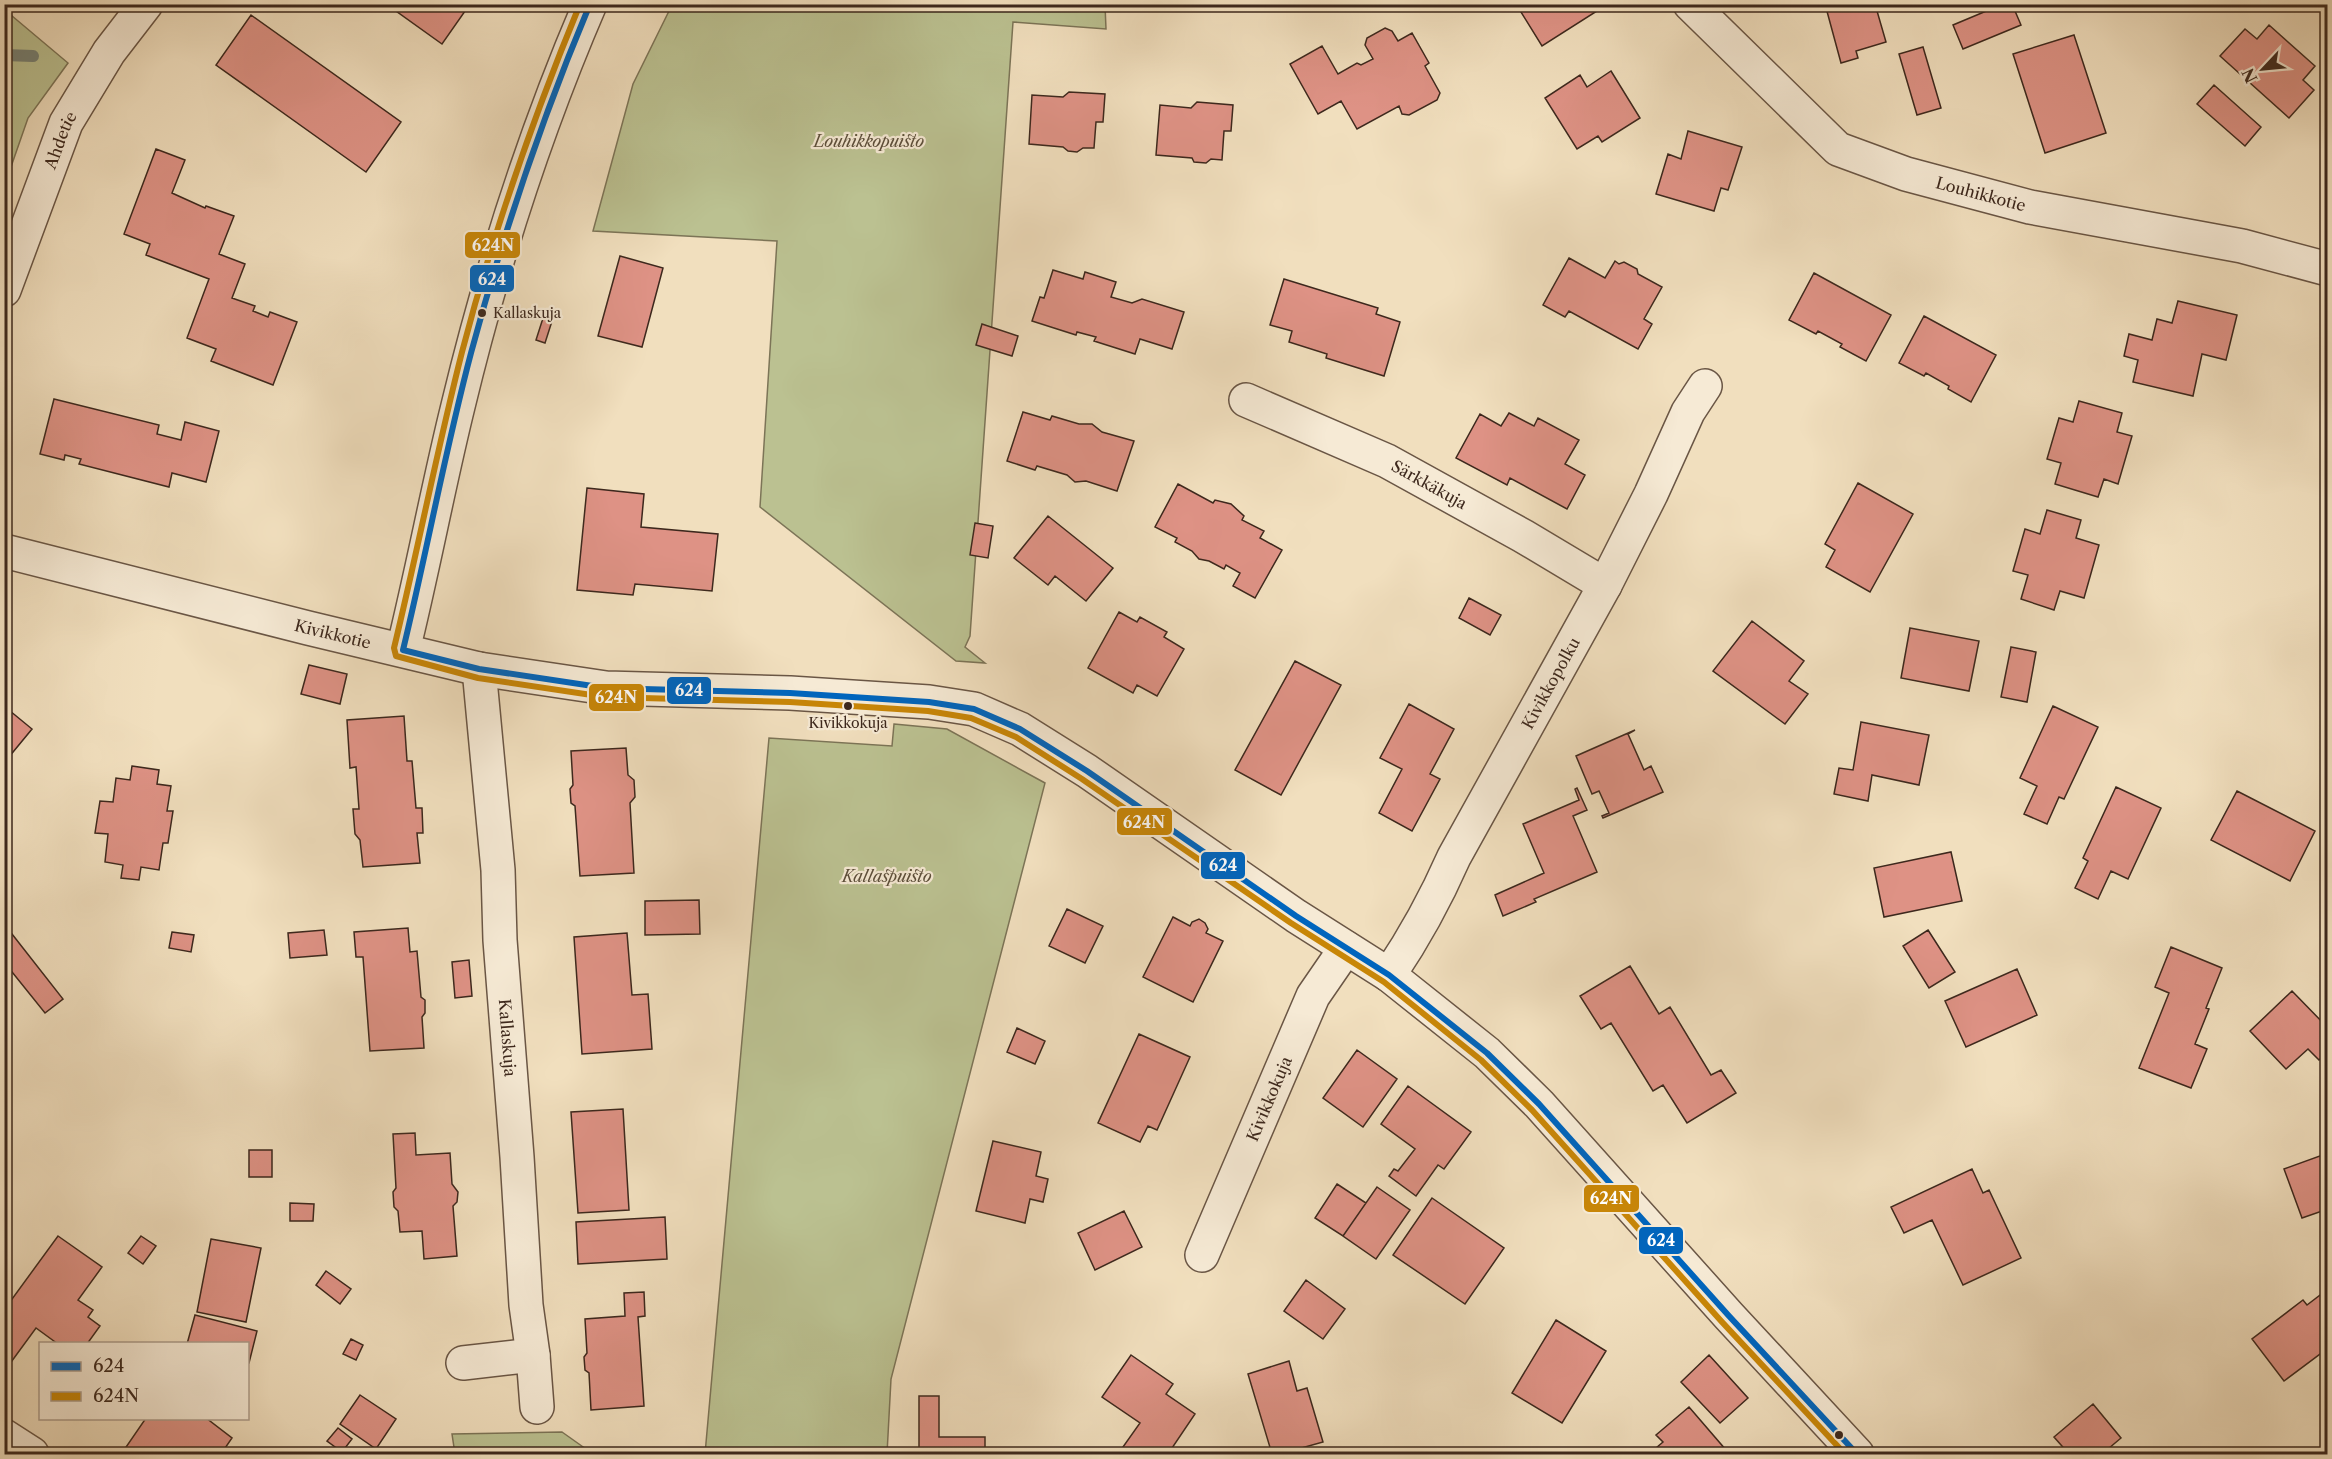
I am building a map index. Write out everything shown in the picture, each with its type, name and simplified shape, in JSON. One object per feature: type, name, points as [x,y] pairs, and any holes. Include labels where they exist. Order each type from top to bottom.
[{"type":"street","name":"Ahdetie","points":[[4,290],[66,123],[109,52],[146,4]]},
{"type":"street","points":[[403,650],[443,468],[475,337],[535,143],[555,87],[590,4]]},
{"type":"street","name":"Louhikkotie","points":[[1698,7],[1838,149],[1906,174],[2030,207],[2242,246],[2328,269]]},
{"type":"street","name":"Kivikkopolku","points":[[1389,975],[1405,952],[1454,857],[1605,585],[1651,494],[1688,412],[1705,386]]},
{"type":"street","name":"Särkkäkuja","points":[[1246,400],[1387,461],[1523,536],[1605,585]]},
{"type":"street","name":"Kivikkotie","points":[[4,551],[297,626],[478,669],[606,688],[790,693],[929,702],[974,709],[1020,729],[1087,771],[1286,910],[1389,975],[1487,1053],[1539,1104],[1857,1455]]},
{"type":"street","name":"Kallaskuja","points":[[478,669],[498,870],[500,940],[526,1305],[537,1407]]},
{"type":"street","name":"Kivikkokuja","points":[[1202,1255],[1313,996],[1346,948]]},
{"type":"street","points":[[463,1363],[533,1355]]},
{"type":"street","points":[[4,1436],[32,1455]]},
{"type":"green space","name":"Louhikkopuisto","points":[[672,5],[1105,5],[1106,29],[1013,22],[970,636],[965,647],[985,663],[956,661],[760,507],[777,241],[593,231],[633,84]]},
{"type":"green space","points":[[5,10],[68,63],[28,118],[5,184]]},
{"type":"green space","name":"Kallaspuisto","points":[[894,724],[947,729],[1045,783],[891,1379],[887,1454],[705,1454],[769,738],[892,746]]},
{"type":"green space","points":[[562,1432],[593,1454],[455,1454],[452,1434]]},
{"type":"building","points":[[401,4],[470,4],[442,44],[396,11]]},
{"type":"building","points":[[1516,4],[1593,4],[1597,11],[1542,46]]},
{"type":"building","points":[[1825,4],[1875,4],[1886,42],[1856,51],[1858,58],[1841,63]]},
{"type":"building","points":[[2003,4],[2012,4],[2021,25],[1963,49],[1953,25]]},
{"type":"building","points":[[251,15],[401,122],[366,172],[216,65]]},
{"type":"building","points":[[2269,25],[2315,66],[2303,80],[2314,90],[2289,118],[2220,56],[2245,29],[2257,39]]},
{"type":"building","points":[[1385,28],[1392,31],[1398,41],[1412,33],[1429,63],[1425,66],[1440,93],[1437,100],[1409,115],[1402,114],[1399,106],[1357,129],[1341,101],[1318,114],[1290,64],[1322,46],[1338,74],[1357,63],[1361,65],[1373,59],[1365,45],[1367,38]]},
{"type":"building","points":[[2074,35],[2106,133],[2045,153],[2013,54]]},
{"type":"building","points":[[1923,47],[1941,108],[1917,115],[1899,54]]},
{"type":"building","points":[[1611,71],[1640,118],[1602,142],[1598,136],[1577,149],[1545,98],[1580,75],[1587,87]]},
{"type":"building","points":[[2214,85],[2261,127],[2245,146],[2197,104]]},
{"type":"building","points":[[1069,92],[1105,94],[1103,122],[1096,122],[1094,148],[1083,148],[1077,152],[1068,151],[1063,147],[1029,144],[1032,95],[1063,97]]},
{"type":"building","points":[[1197,102],[1233,105],[1231,131],[1224,131],[1222,160],[1211,159],[1206,163],[1194,162],[1192,158],[1156,155],[1160,105],[1191,108]]},
{"type":"building","points":[[1688,131],[1742,147],[1728,190],[1721,188],[1714,211],[1656,194],[1668,154],[1681,159]]},
{"type":"building","points":[[156,149],[185,160],[172,193],[205,208],[206,206],[234,216],[219,254],[245,264],[232,298],[255,306],[253,311],[268,317],[270,312],[297,322],[273,385],[211,361],[216,349],[187,338],[209,279],[146,255],[150,244],[124,234]]},
{"type":"building","points":[[620,256],[663,268],[642,347],[598,336]]},
{"type":"building","points":[[1569,258],[1605,278],[1615,261],[1619,264],[1624,262],[1637,269],[1638,274],[1662,287],[1644,319],[1652,324],[1638,349],[1569,311],[1565,317],[1543,305]]},
{"type":"building","points":[[1053,270],[1083,279],[1085,272],[1116,282],[1111,297],[1132,303],[1142,299],[1184,312],[1172,349],[1140,339],[1135,354],[1094,341],[1096,337],[1077,332],[1076,335],[1032,321],[1040,297],[1044,298]]},
{"type":"building","points":[[1814,273],[1891,315],[1866,361],[1840,347],[1842,344],[1818,331],[1816,334],[1789,320]]},
{"type":"building","points":[[1284,279],[1378,308],[1376,314],[1400,322],[1384,376],[1326,358],[1327,354],[1289,342],[1292,331],[1270,325]]},
{"type":"building","points":[[2178,301],[2237,315],[2226,360],[2202,354],[2193,396],[2133,382],[2138,360],[2124,356],[2129,334],[2152,340],[2157,319],[2172,323]]},
{"type":"building","points":[[544,315],[553,318],[545,343],[536,340]]},
{"type":"building","points":[[1924,316],[1996,355],[1971,402],[1926,373],[1924,376],[1899,363]]},
{"type":"building","points":[[982,324],[1018,336],[1012,356],[976,345]]},
{"type":"building","points":[[54,399],[159,425],[157,434],[181,440],[185,422],[219,431],[206,482],[172,473],[169,487],[79,464],[81,459],[65,455],[64,460],[40,454]]},
{"type":"building","points":[[2079,401],[2122,413],[2117,432],[2132,436],[2118,484],[2104,479],[2098,497],[2055,484],[2061,463],[2047,459],[2059,418],[2073,422]]},
{"type":"building","points":[[1023,412],[1050,420],[1052,416],[1079,424],[1092,424],[1102,432],[1134,441],[1117,491],[1086,481],[1075,482],[1067,475],[1037,466],[1035,470],[1007,461]]},
{"type":"building","points":[[1509,413],[1534,426],[1538,418],[1579,440],[1565,464],[1585,475],[1567,509],[1510,478],[1507,485],[1456,458],[1480,414],[1501,426]]},
{"type":"building","points":[[1858,483],[1913,514],[1870,592],[1826,567],[1835,550],[1825,544]]},
{"type":"building","points":[[1178,484],[1213,503],[1215,500],[1231,504],[1244,516],[1242,520],[1264,531],[1260,538],[1282,550],[1255,598],[1233,586],[1240,573],[1226,565],[1224,569],[1209,561],[1199,559],[1192,551],[1175,542],[1177,538],[1155,527]]},
{"type":"building","points":[[587,488],[644,494],[641,527],[718,534],[712,591],[635,584],[633,595],[577,590]]},
{"type":"building","points":[[2047,510],[2081,520],[2076,538],[2099,545],[2084,598],[2060,591],[2054,610],[2021,599],[2028,575],[2013,571],[2025,529],[2040,534]]},
{"type":"building","points":[[1048,516],[1113,568],[1086,601],[1055,576],[1048,585],[1014,558]]},
{"type":"building","points":[[975,523],[993,526],[988,558],[970,555]]},
{"type":"building","points":[[1469,598],[1501,615],[1490,635],[1459,618]]},
{"type":"building","points":[[1119,612],[1137,622],[1140,617],[1167,632],[1164,637],[1184,649],[1157,696],[1137,685],[1133,693],[1088,668]]},
{"type":"building","points":[[1752,621],[1804,661],[1789,681],[1808,694],[1785,724],[1713,671]]},
{"type":"building","points":[[1910,628],[1979,641],[1969,691],[1901,678]]},
{"type":"building","points":[[2011,647],[2036,652],[2027,702],[2001,697]]},
{"type":"building","points":[[1295,661],[1341,685],[1281,795],[1235,770]]},
{"type":"building","points":[[309,665],[347,674],[340,704],[301,694]]},
{"type":"building","points":[[1409,704],[1454,729],[1430,774],[1440,779],[1412,831],[1379,813],[1402,769],[1380,758]]},
{"type":"building","points":[[4,706],[32,729],[4,763]]},
{"type":"building","points":[[2053,706],[2098,727],[2064,799],[2059,797],[2047,824],[2024,814],[2037,786],[2020,778]]},
{"type":"building","points":[[404,716],[407,761],[412,761],[416,808],[422,808],[423,833],[417,833],[420,863],[363,867],[360,840],[355,834],[353,809],[359,809],[356,767],[350,768],[347,720]]},
{"type":"building","points":[[1861,722],[1929,735],[1919,785],[1872,775],[1868,801],[1834,794],[1839,768],[1853,770]]},
{"type":"building","points":[[1635,730],[1628,734],[1644,770],[1651,766],[1663,792],[1603,818],[1602,816],[1609,813],[1599,791],[1592,794],[1576,756]]},
{"type":"building","points":[[626,748],[628,775],[634,780],[635,797],[630,803],[634,873],[580,876],[575,806],[571,803],[570,789],[573,785],[571,751]]},
{"type":"building","points":[[132,766],[159,770],[157,784],[171,786],[167,811],[173,811],[168,843],[163,843],[159,870],[141,867],[139,880],[121,878],[123,865],[105,862],[108,834],[95,833],[100,801],[113,802],[116,778],[130,780]]},
{"type":"building","points":[[2116,787],[2161,808],[2128,879],[2111,871],[2098,899],[2075,888],[2088,861],[2083,858]]},
{"type":"building","points":[[1577,788],[1587,810],[1573,816],[1597,872],[1534,899],[1536,902],[1503,916],[1495,895],[1544,873],[1523,824],[1579,800],[1575,789]]},
{"type":"building","points":[[2237,791],[2315,831],[2290,881],[2211,840]]},
{"type":"building","points":[[1951,852],[1962,901],[1884,917],[1874,868]]},
{"type":"building","points":[[699,900],[700,934],[645,935],[645,901]]},
{"type":"building","points":[[1067,909],[1103,926],[1085,963],[1049,946]]},
{"type":"building","points":[[1173,917],[1190,926],[1192,922],[1199,919],[1208,929],[1206,933],[1223,941],[1193,1002],[1143,977]]},
{"type":"building","points":[[408,928],[410,952],[417,951],[421,997],[425,1000],[425,1013],[422,1017],[424,1048],[370,1051],[363,957],[356,957],[354,932]]},
{"type":"building","points":[[324,930],[327,955],[290,958],[288,933]]},
{"type":"building","points":[[1928,930],[1955,972],[1929,988],[1903,946]]},
{"type":"building","points":[[172,932],[194,935],[191,952],[169,948]]},
{"type":"building","points":[[627,933],[632,995],[648,994],[652,1049],[582,1054],[574,937]]},
{"type":"building","points":[[12,934],[63,999],[45,1013],[4,962],[4,939]]},
{"type":"building","points":[[2171,947],[2222,968],[2195,1044],[2207,1049],[2191,1088],[2139,1068],[2169,993],[2155,987]]},
{"type":"building","points":[[469,960],[472,996],[455,998],[452,962]]},
{"type":"building","points":[[1630,966],[1659,1014],[1670,1007],[1711,1075],[1721,1070],[1736,1093],[1687,1123],[1663,1085],[1653,1091],[1611,1023],[1601,1029],[1580,996]]},
{"type":"building","points":[[2017,969],[2037,1015],[1966,1047],[1945,1001]]},
{"type":"building","points":[[2292,991],[2328,1028],[2324,1033],[2328,1037],[2328,1052],[2319,1060],[2308,1049],[2286,1069],[2250,1031]]},
{"type":"building","points":[[1017,1028],[1045,1041],[1035,1064],[1007,1052]]},
{"type":"building","points":[[1139,1034],[1190,1057],[1157,1130],[1148,1126],[1140,1142],[1098,1123]]},
{"type":"building","points":[[1357,1050],[1397,1079],[1363,1127],[1323,1098]]},
{"type":"building","points":[[1408,1086],[1471,1132],[1444,1169],[1438,1165],[1416,1196],[1389,1176],[1394,1169],[1398,1171],[1415,1149],[1381,1124]]},
{"type":"building","points":[[623,1109],[629,1210],[578,1213],[571,1112]]},
{"type":"building","points":[[415,1133],[416,1155],[450,1153],[452,1184],[458,1192],[457,1202],[453,1206],[457,1256],[424,1259],[422,1231],[400,1232],[398,1211],[394,1207],[393,1192],[396,1188],[393,1134]]},
{"type":"building","points":[[993,1141],[1041,1152],[1036,1176],[1048,1179],[1043,1202],[1030,1199],[1025,1223],[976,1211]]},
{"type":"building","points":[[249,1150],[272,1150],[272,1177],[249,1177]]},
{"type":"building","points":[[2328,1153],[2328,1209],[2302,1218],[2284,1169]]},
{"type":"building","points":[[1972,1169],[1983,1193],[1989,1190],[2021,1258],[1963,1285],[1932,1220],[1904,1233],[1891,1207]]},
{"type":"building","points":[[1337,1184],[1366,1203],[1343,1236],[1315,1218]]},
{"type":"building","points":[[1377,1187],[1410,1210],[1376,1259],[1343,1236]]},
{"type":"building","points":[[1432,1198],[1504,1248],[1465,1304],[1393,1255]]},
{"type":"building","points":[[290,1203],[314,1204],[313,1221],[290,1221]]},
{"type":"building","points":[[1124,1211],[1142,1247],[1095,1270],[1078,1233]]},
{"type":"building","points":[[665,1217],[667,1259],[578,1264],[576,1222]]},
{"type":"building","points":[[58,1236],[102,1267],[78,1300],[93,1310],[88,1317],[100,1326],[88,1342],[55,1342],[36,1328],[6,1369],[4,1304],[7,1306]]},
{"type":"building","points":[[141,1236],[156,1246],[143,1264],[128,1253]]},
{"type":"building","points":[[211,1239],[261,1248],[246,1322],[197,1312]]},
{"type":"building","points":[[326,1271],[351,1289],[340,1304],[316,1285]]},
{"type":"building","points":[[1306,1280],[1345,1309],[1323,1339],[1284,1311]]},
{"type":"building","points":[[2328,1289],[2328,1348],[2284,1381],[2252,1339],[2303,1300],[2307,1305]]},
{"type":"building","points":[[644,1292],[645,1316],[638,1317],[644,1406],[591,1410],[589,1373],[585,1370],[584,1357],[587,1353],[585,1319],[625,1316],[624,1293]]},
{"type":"building","points":[[195,1315],[257,1331],[249,1363],[249,1342],[188,1342]]},
{"type":"building","points":[[1556,1320],[1606,1351],[1562,1423],[1512,1393]]},
{"type":"building","points":[[351,1339],[363,1345],[356,1360],[343,1354]]},
{"type":"building","points":[[1131,1355],[1173,1384],[1166,1394],[1195,1414],[1168,1454],[1118,1454],[1140,1423],[1102,1397]]},
{"type":"building","points":[[1709,1355],[1748,1398],[1720,1423],[1681,1382]]},
{"type":"building","points":[[1289,1361],[1297,1391],[1307,1388],[1323,1442],[1280,1454],[1272,1454],[1248,1374]]},
{"type":"building","points":[[360,1395],[396,1419],[376,1449],[340,1424]]},
{"type":"building","points":[[919,1396],[939,1396],[939,1437],[985,1437],[985,1454],[919,1454]]},
{"type":"building","points":[[2093,1404],[2121,1438],[2102,1454],[2069,1454],[2054,1437]]},
{"type":"building","points":[[1689,1407],[1726,1450],[1721,1454],[1649,1454],[1663,1442],[1656,1435]]},
{"type":"building","points":[[145,1420],[209,1420],[232,1438],[221,1454],[130,1454],[124,1450]]},
{"type":"building","points":[[338,1428],[352,1439],[342,1452],[327,1441]]},
{"type":"waterway","points":[[4,55],[33,56]]},
{"type":"transit line","name":"624N","points":[[580,4],[515,176],[474,308],[444,426],[394,648],[396,656],[478,678],[605,697],[790,702],[928,711],[971,718],[1016,737],[1082,779],[1291,923],[1384,982],[1481,1060],[1532,1110],[1722,1322],[1845,1454]]},
{"type":"transit line","name":"624","points":[[403,650],[453,427],[483,309],[540,133],[590,4]]},
{"type":"transit line","name":"624","points":[[403,650],[479,669],[606,688],[790,693],[929,702],[974,709],[1020,729],[1087,771],[1296,916],[1389,975],[1487,1053],[1539,1104],[1729,1316],[1857,1454]]},
{"type":"place","name":"Kallaskuja","points":[[482,313]]},
{"type":"place","name":"Kivikkokuja","points":[[848,706]]}]
